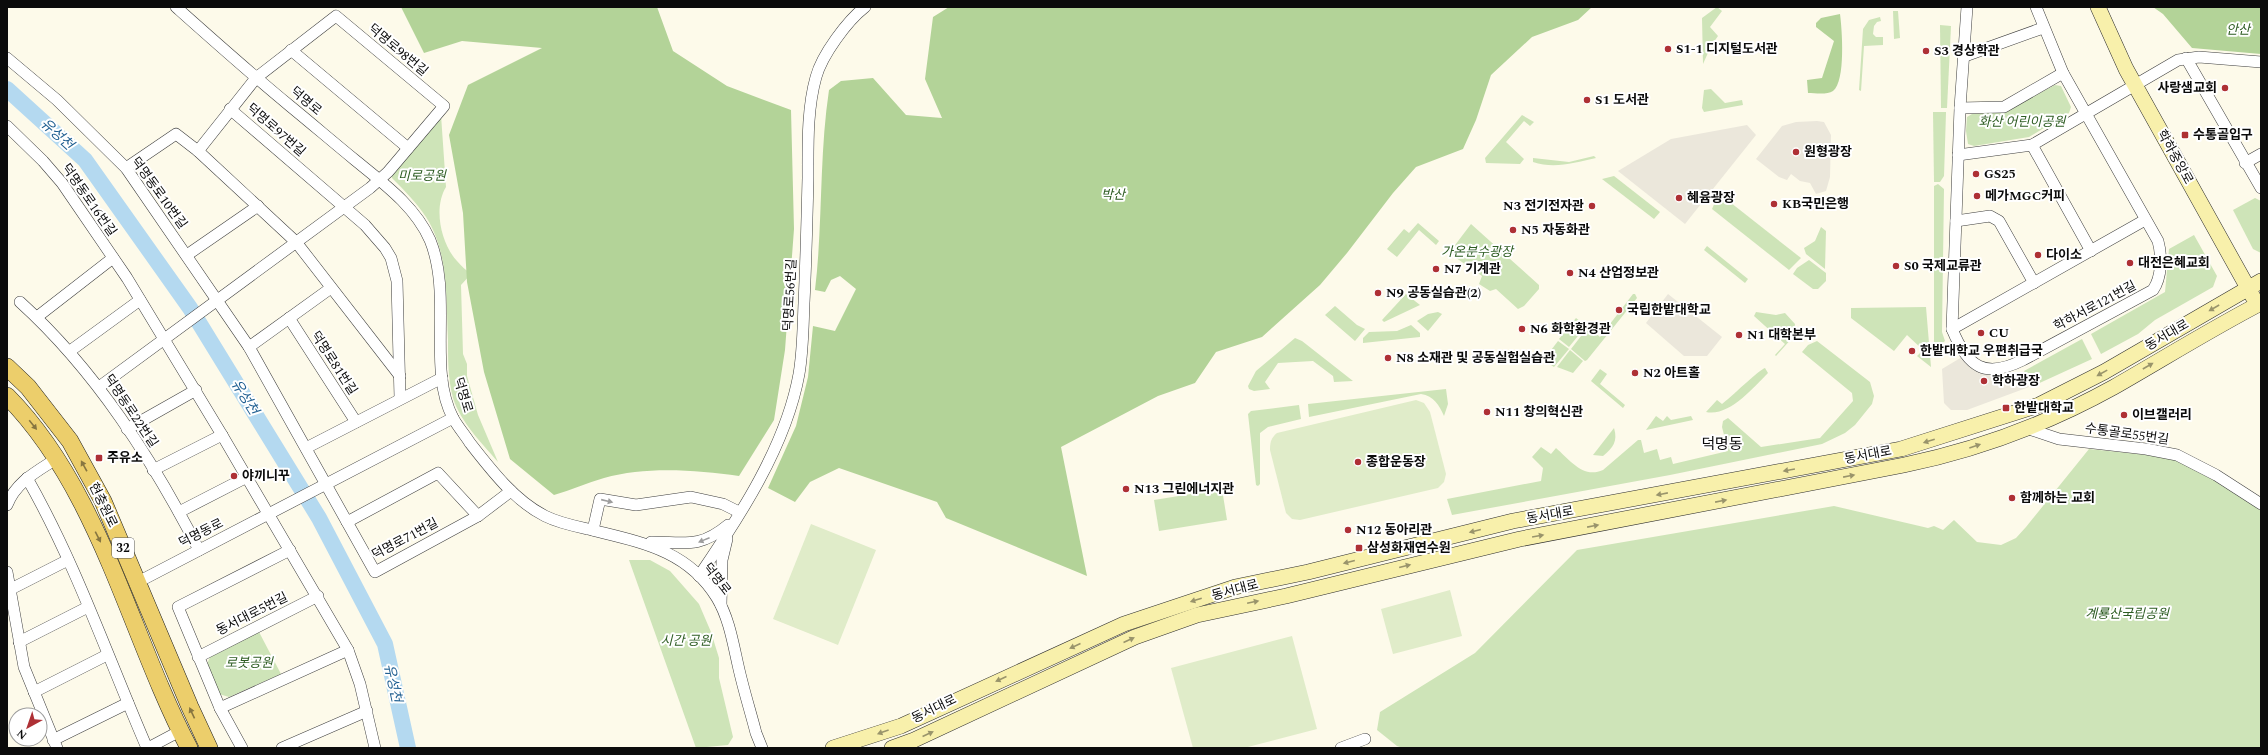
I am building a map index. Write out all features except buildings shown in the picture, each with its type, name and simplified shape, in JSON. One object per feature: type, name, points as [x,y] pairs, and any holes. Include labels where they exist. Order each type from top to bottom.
[{"type":"main road","name":"현충원로","points":[[7,366],[28,387],[70,441],[103,501],[190,707],[209,748]]},
{"type":"main road","name":"현충원로","points":[[7,396],[40,434],[56,459],[112,565],[151,665],[189,748]]},
{"type":"street","name":"덕명로","points":[[176,7],[256,78],[379,180],[405,204],[417,218],[429,238],[436,258],[440,283],[442,378],[453,418],[470,442],[511,491],[544,516],[562,523],[644,542],[677,557],[700,576],[721,606],[730,633],[756,733],[762,748]]},
{"type":"street","name":"덕명로56번길","points":[[700,576],[781,438],[799,374],[807,250],[809,136],[816,76],[838,37],[865,7]]},
{"type":"street","name":"학하서로121번길","points":[[1967,7],[1965,56],[1960,108],[1952,329],[1958,343],[1970,360],[1981,368],[1995,371],[2006,368],[2023,360],[2154,290],[2158,282],[2161,251],[2158,241],[2063,73],[2043,28],[2036,7]]},
{"type":"street","name":"학하중앙로","points":[[2098,7],[2108,33],[2135,85],[2248,289],[2259,304]]},
{"type":"street","name":"덕명로98번길","points":[[230,109],[256,78],[336,16],[444,106],[379,180]]},
{"type":"street","points":[[1965,56],[2043,28]]},
{"type":"street","points":[[291,50],[408,148]]},
{"type":"street","points":[[1958,155],[2032,145],[2178,60],[2200,57],[2261,62]]},
{"type":"street","name":"덕명동로10번길","points":[[7,58],[57,100],[126,168],[187,255],[215,303],[249,347],[306,448],[324,486]]},
{"type":"street","points":[[2186,58],[2245,163],[2261,188]]},
{"type":"street","points":[[1960,108],[2004,107],[2063,73]]},
{"type":"street","name":"덕명로97번길","points":[[198,151],[230,109],[377,237],[391,258],[397,281],[399,299],[400,398]]},
{"type":"street","name":"덕명동로16번길","points":[[7,126],[43,161],[62,183],[166,339],[247,477],[273,512]]},
{"type":"street","points":[[126,168],[176,134],[198,151],[296,242],[400,376]]},
{"type":"street","points":[[2032,145],[2091,251]]},
{"type":"street","points":[[2245,163],[2261,154]]},
{"type":"street","points":[[99,387],[344,208],[379,180]]},
{"type":"street","points":[[187,255],[258,206]]},
{"type":"street","points":[[1956,221],[1990,216],[1998,221],[2034,283]]},
{"type":"street","points":[[1952,329],[2145,220]]},
{"type":"street","points":[[37,317],[113,258]]},
{"type":"street","name":"동서대로","points":[[833,748],[901,726],[1124,624],[1235,587],[1308,572],[1513,521],[1893,450],[1961,431],[2039,404],[2079,386],[2261,281]]},
{"type":"street","points":[[249,347],[331,288]]},
{"type":"street","points":[[70,351],[140,300]]},
{"type":"street","name":"덕명동로22번길","points":[[20,302],[70,351],[99,387],[179,512],[199,550]]},
{"type":"street","name":"동서대로","points":[[892,748],[914,740],[1136,637],[1197,615],[1286,596],[1520,539],[1911,464],[1967,448],[2026,428],[2112,387],[2259,304]]},
{"type":"street","name":"덕명로81번길","points":[[289,318],[356,422]]},
{"type":"street","points":[[306,448],[400,398],[442,378]]},
{"type":"street","points":[[127,429],[196,390]]},
{"type":"street","points":[[324,486],[453,418]]},
{"type":"street","name":"수통골로55번길","points":[[2026,428],[2059,439],[2177,454],[2261,504]]},
{"type":"street","points":[[153,470],[222,435]]},
{"type":"street","points":[[7,505],[12,493],[27,478],[56,459]]},
{"type":"street","points":[[347,522],[438,473],[478,516]]},
{"type":"street","points":[[179,512],[247,477]]},
{"type":"street","points":[[27,478],[48,514],[148,748],[180,730]]},
{"type":"street","name":"덕명동로","points":[[138,582],[324,486]]},
{"type":"street","name":"덕명로71번길","points":[[324,486],[347,522],[375,572],[478,516],[511,491]]},
{"type":"street","points":[[593,530],[600,499],[636,505],[691,497],[723,504],[737,515]]},
{"type":"street","points":[[273,512],[290,550],[348,650],[360,684],[375,748]]},
{"type":"street","points":[[644,542],[679,544],[698,543],[714,536],[737,515]]},
{"type":"street","points":[[721,606],[722,560],[737,515]]},
{"type":"street","points":[[242,748],[220,708],[178,607],[290,550]]},
{"type":"street","points":[[9,590],[68,560]]},
{"type":"street","points":[[7,572],[9,590],[24,667],[55,744],[128,703]]},
{"type":"street","name":"동서대로5번길","points":[[198,657],[318,596]]},
{"type":"street","points":[[19,642],[88,607]]},
{"type":"street","points":[[220,708],[348,650]]},
{"type":"street","points":[[34,692],[107,655]]},
{"type":"street","points":[[282,748],[367,712]]},
{"type":"street","points":[[1341,748],[1365,739]]},
{"type":"green space","points":[[401,7],[657,7],[673,51],[727,86],[791,110],[794,229],[785,350],[774,420],[739,476],[671,470],[637,472],[604,478],[554,495],[510,459],[484,372],[467,282],[463,213],[449,135],[468,85],[542,48],[462,41],[424,53]]},
{"type":"green space","name":"박산","points":[[949,7],[1592,7],[1578,20],[1532,37],[1491,75],[1476,120],[1463,149],[1416,167],[1393,193],[1347,253],[1320,285],[1262,337],[1216,352],[1195,383],[1158,396],[1061,447],[1087,576],[946,518],[937,502],[839,468],[810,482],[795,502],[768,488],[796,426],[808,377],[813,326],[835,331],[856,289],[840,276],[831,280],[825,292],[815,290],[824,140],[829,90],[841,81],[873,78],[906,115],[942,118],[925,79],[933,17]]},
{"type":"green space","points":[[1717,7],[1722,11],[1710,27],[1718,36],[1711,46],[1703,64],[1702,18]]},
{"type":"green space","name":"안산","points":[[2153,7],[2261,7],[2261,54],[2192,48],[2163,14]]},
{"type":"green space","points":[[1893,11],[1898,11],[1900,38],[1894,39]]},
{"type":"green space","points":[[1840,14],[1842,54],[1840,77],[1837,85],[1833,91],[1828,93],[1808,93],[1807,80],[1822,78],[1834,41],[1816,27],[1816,23],[1821,18]]},
{"type":"green space","points":[[1880,17],[1881,21],[1877,22],[1874,26],[1873,34],[1876,37],[1883,37],[1883,45],[1864,46],[1861,91],[1859,90],[1863,29],[1869,20]]},
{"type":"green space","points":[[1940,25],[1951,26],[1947,108],[1941,108]]},
{"type":"green space","name":"화산 어린이공원","points":[[2055,85],[2061,86],[2071,107],[2069,113],[2029,137],[1974,146],[1968,144],[1966,131],[1967,117],[1972,114],[2004,112]]},
{"type":"green space","points":[[1711,89],[1725,103],[1742,100],[1743,105],[1704,112],[1702,108],[1704,90]]},
{"type":"green space","points":[[1933,112],[1946,112],[1944,176],[1940,182],[1934,182]]},
{"type":"green space","name":"미로공원","points":[[441,115],[446,187],[440,205],[441,226],[443,236],[451,254],[460,265],[471,274],[461,285],[463,354],[467,364],[467,376],[478,415],[498,462],[461,416],[453,398],[449,369],[445,277],[439,246],[426,217],[392,178],[392,175]]},
{"type":"green space","points":[[1522,115],[1534,122],[1530,126],[1524,121],[1506,142],[1524,159],[1520,164],[1486,163],[1485,158]]},
{"type":"green space","points":[[1594,156],[1596,158],[1556,165],[1533,162],[1533,158],[1569,162]]},
{"type":"green space","points":[[1614,176],[1660,212],[1654,219],[1602,179]]},
{"type":"green space","points":[[1938,184],[1944,189],[1942,332],[1945,341],[1937,347],[1934,343],[1934,186]]},
{"type":"green space","points":[[2255,198],[2261,201],[2261,253],[2253,249],[2233,210]]},
{"type":"green space","points":[[1726,199],[1801,258],[1789,270],[1712,209],[1716,200]]},
{"type":"green space","points":[[1418,223],[1439,241],[1436,245],[1419,230],[1397,257],[1387,249],[1404,229],[1409,233]]},
{"type":"green space","name":"가온분수광장","points":[[1471,224],[1539,285],[1539,289],[1524,306],[1518,309],[1496,289],[1490,291],[1479,284],[1482,276],[1449,253]]},
{"type":"green space","points":[[1821,227],[1826,231],[1825,269],[1806,254],[1804,248],[1815,241]]},
{"type":"green space","points":[[2194,235],[2217,276],[2213,287],[2155,320],[2138,334],[2101,354],[2091,334],[2165,292],[2169,249]]},
{"type":"green space","points":[[1707,246],[1748,279],[1745,283],[1704,250]]},
{"type":"green space","points":[[1809,260],[1826,273],[1826,281],[1818,289],[1813,289],[1793,274],[1797,268]]},
{"type":"green space","points":[[1406,294],[1420,305],[1384,322],[1382,320]]},
{"type":"green space","points":[[1633,294],[1635,294],[1637,298],[1587,360],[1585,361],[1571,349],[1588,327],[1600,337]]},
{"type":"green space","points":[[1335,306],[1357,325],[1365,329],[1355,341],[1325,315]]},
{"type":"green space","points":[[1926,307],[1931,367],[1917,356],[1923,350],[1907,335],[1894,351],[1851,318],[1851,308]]},
{"type":"green space","points":[[1438,312],[1442,314],[1428,331],[1417,321],[1428,314]]},
{"type":"green space","points":[[1756,312],[1776,315],[1785,313],[1795,324],[1793,337],[1776,356],[1775,355],[1785,344],[1754,316]]},
{"type":"green space","points":[[1576,318],[1586,326],[1569,347],[1559,339]]},
{"type":"green space","points":[[1411,325],[1420,333],[1420,337],[1363,343],[1363,338],[1369,332],[1397,331]]},
{"type":"green space","points":[[1295,338],[1302,341],[1353,381],[1334,382],[1333,376],[1313,361],[1278,363],[1265,382],[1270,389],[1254,391],[1249,389],[1248,386],[1256,371]]},
{"type":"green space","points":[[2082,339],[2092,359],[2033,386],[2024,371]]},
{"type":"green space","points":[[1558,341],[1569,349],[1554,367],[1545,361],[1545,358]]},
{"type":"green space","points":[[1817,341],[1870,382],[1874,396],[1872,404],[1855,425],[1845,433],[1822,444],[1670,475],[1452,515],[1447,499],[1541,481],[1543,468],[1532,457],[1541,447],[1551,454],[1556,448],[1577,467],[1589,472],[1596,472],[1603,470],[1638,440],[1641,440],[1644,453],[1657,449],[1660,460],[1671,457],[1673,464],[1728,451],[1722,427],[1723,421],[1728,418],[1761,447],[1820,438],[1853,401],[1852,393],[1802,352],[1808,345]]},
{"type":"green space","points":[[1570,350],[1583,361],[1573,373],[1557,367]]},
{"type":"green space","points":[[1765,368],[1768,373],[1748,393],[1732,406],[1715,412],[1706,412],[1717,400],[1722,404],[1757,373]]},
{"type":"green space","points":[[1600,369],[1607,374],[1600,384],[1625,405],[1623,408],[1591,381]]},
{"type":"green space","points":[[1446,389],[1448,404],[1444,416],[1433,399],[1421,394],[1309,417],[1308,404]]},
{"type":"green space","name":"종합운동장","points":[[1416,400],[1424,403],[1430,412],[1446,474],[1444,482],[1438,488],[1300,520],[1292,519],[1286,513],[1270,450],[1271,440],[1277,433]]},
{"type":"green space","points":[[1299,405],[1301,419],[1268,427],[1260,433],[1260,484],[1258,486],[1256,485],[1248,414],[1251,411]]},
{"type":"green space","points":[[1656,416],[1663,421],[1667,416],[1671,420],[1691,416],[1693,420],[1646,430]]},
{"type":"green space","points":[[1614,428],[1615,440],[1610,450],[1603,456],[1593,455]]},
{"type":"green space","name":"계룡산국립공원","points":[[2089,449],[2176,458],[2261,508],[2261,748],[1403,748],[1397,746],[1377,730],[1380,712],[1475,653],[1577,550],[1834,506],[1928,528],[1934,526],[1943,530],[1954,520],[1977,542],[2001,545],[2016,538]]},
{"type":"green space","points":[[1222,489],[1227,520],[1159,531],[1154,500]]},
{"type":"green space","points":[[811,524],[876,550],[838,645],[773,619]]},
{"type":"green space","name":"시간 공원","points":[[629,560],[650,560],[670,571],[699,604],[711,632],[719,658],[719,678],[733,737],[728,745],[696,748]]},
{"type":"green space","points":[[1450,590],[1462,636],[1393,654],[1381,609]]},
{"type":"green space","name":"로봇공원","points":[[259,632],[281,674],[229,697],[219,694],[207,664],[210,657]]},
{"type":"green space","points":[[1292,636],[1317,729],[1244,748],[1193,748],[1171,668]]},
{"type":"shaded area","name":"원형광장","points":[[1796,122],[1824,122],[1831,135],[1830,177],[1826,191],[1816,194],[1810,183],[1800,181],[1791,174],[1787,180],[1779,177],[1756,159],[1782,126]]},
{"type":"shaded area","name":"혜윰광장","points":[[1747,125],[1756,135],[1685,224],[1618,171],[1671,139]]},
{"type":"shaded area","points":[[1668,294],[1722,337],[1707,356],[1684,356],[1646,323]]},
{"type":"shaded area","name":"학하광장","points":[[1962,357],[1981,371],[1992,375],[2006,375],[2021,372],[2029,387],[1967,410],[1951,410],[1944,403],[1942,369]]},
{"type":"waterway","name":"유성천","points":[[7,89],[85,160],[190,308],[319,518],[385,644],[408,748]]},
{"type":"place","name":"S1-1 디지털도서관","points":[[1668,49]]},
{"type":"place","name":"S3 경상학관","points":[[1926,51]]},
{"type":"place","name":"사랑샘교회","points":[[2225,88]]},
{"type":"place","name":"S1 도서관","points":[[1587,100]]},
{"type":"place","name":"수통골입구","points":[[2185,135]]},
{"type":"place","name":"원형광장","points":[[1796,152]]},
{"type":"place","name":"GS25","points":[[1976,174]]},
{"type":"place","name":"메가MGC커피","points":[[1977,196]]},
{"type":"place","name":"혜윰광장","points":[[1679,198]]},
{"type":"place","name":"KB국민은행","points":[[1774,204]]},
{"type":"place","name":"N3 전기전자관","points":[[1592,206]]},
{"type":"place","name":"N5 자동화관","points":[[1513,230]]},
{"type":"place","name":"다이소","points":[[2038,255]]},
{"type":"place","name":"대전은혜교회","points":[[2130,263]]},
{"type":"place","name":"S0 국제교류관","points":[[1896,266]]},
{"type":"place","name":"N7 기계관","points":[[1436,269]]},
{"type":"place","name":"N4 산업정보관","points":[[1570,273]]},
{"type":"place","name":"N9 공동실습관(2)","points":[[1378,293]]},
{"type":"place","name":"국립한밭대학교","points":[[1619,310]]},
{"type":"place","name":"N6 화학환경관","points":[[1522,329]]},
{"type":"place","name":"CU","points":[[1981,333]]},
{"type":"place","name":"N1 대학본부","points":[[1739,335]]},
{"type":"place","name":"한밭대학교 우편취급국","points":[[1912,351]]},
{"type":"place","name":"N8 소재관 및 공동실험실습관","points":[[1388,358]]},
{"type":"place","name":"N2 아트홀","points":[[1635,373]]},
{"type":"place","name":"학하광장","points":[[1984,381]]},
{"type":"place","name":"한밭대학교","points":[[2006,408]]},
{"type":"place","name":"N11 창의혁신관","points":[[1487,412]]},
{"type":"place","name":"이브갤러리","points":[[2124,415]]},
{"type":"place","name":"주유소","points":[[99,458]]},
{"type":"place","name":"종합운동장","points":[[1358,462]]},
{"type":"place","name":"야끼니꾸","points":[[234,476]]},
{"type":"place","name":"N13 그린에너지관","points":[[1126,489]]},
{"type":"place","name":"함께하는 교회","points":[[2012,498]]},
{"type":"place","name":"N12 동아리관","points":[[1348,530]]},
{"type":"place","name":"삼성화재연수원","points":[[1359,548]]},
{"type":"district","name":"덕명동","points":[[1722,444]]}]
